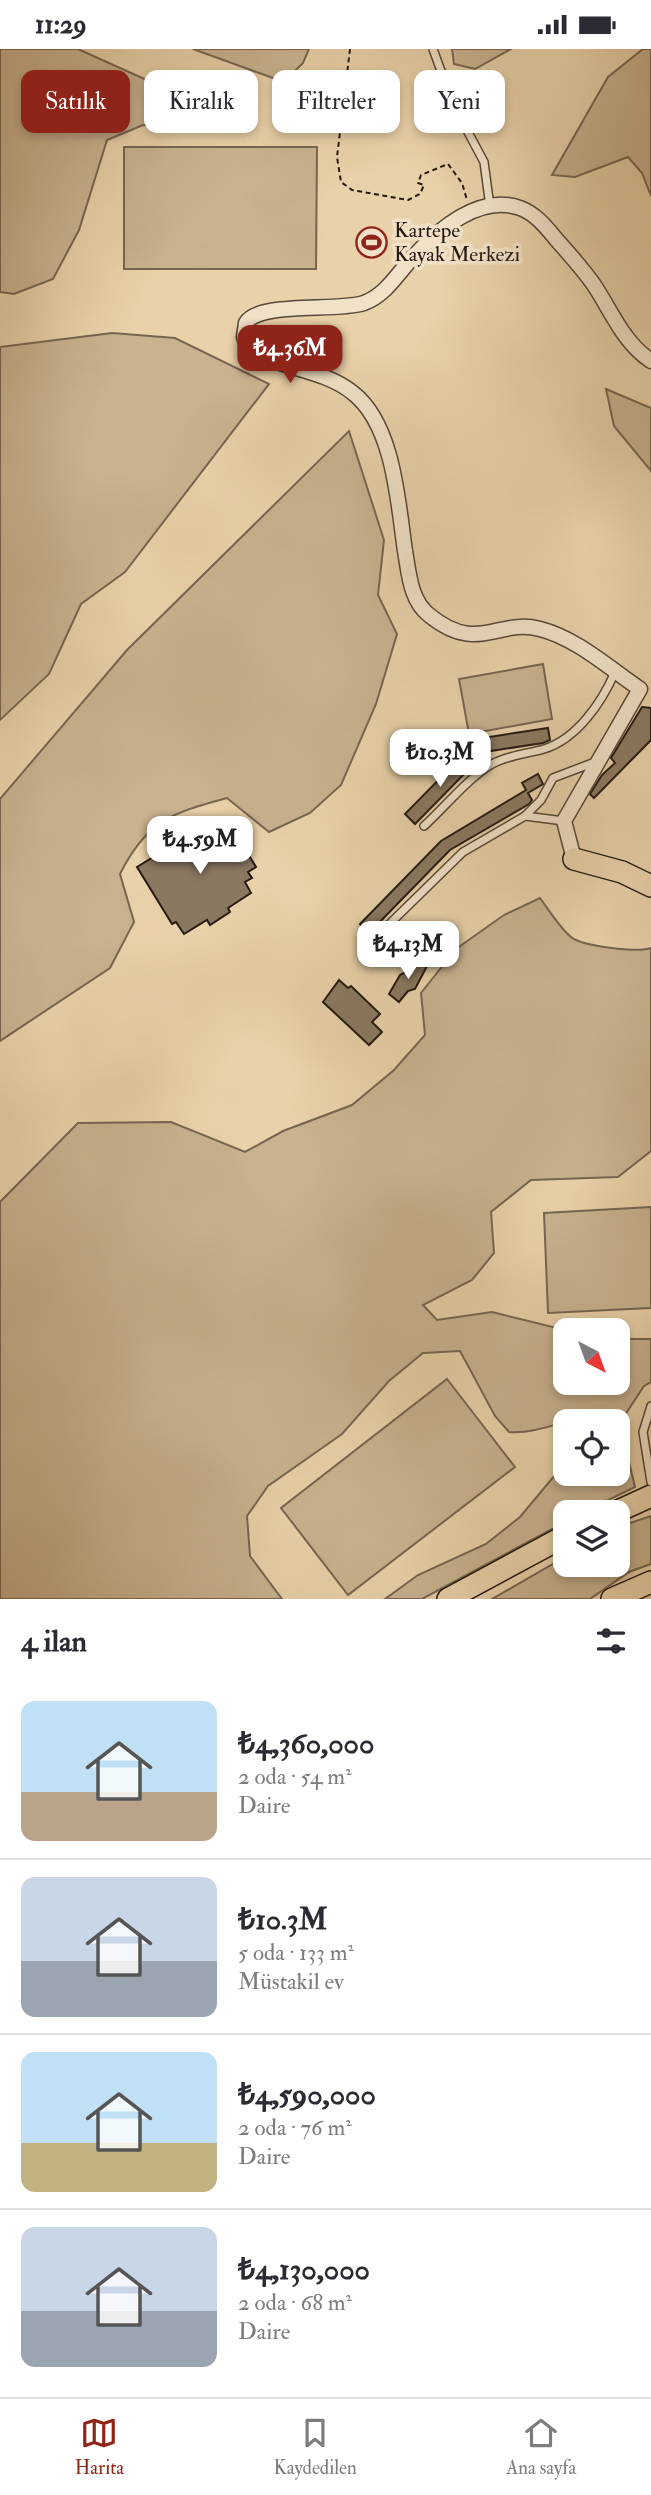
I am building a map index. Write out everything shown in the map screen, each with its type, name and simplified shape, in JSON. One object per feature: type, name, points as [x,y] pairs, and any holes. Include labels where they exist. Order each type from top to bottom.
[{"type":"main road","points":[[574,859],[622,872],[651,886]]},
{"type":"main road","points":[[630,1506],[651,1496]]},
{"type":"main road","points":[[448,1599],[553,1542]]},
{"type":"main road","points":[[612,1599],[651,1582]]},
{"type":"street","points":[[574,859],[564,821],[640,689],[570,642],[543,630],[524,627],[477,636],[428,615],[411,587],[385,444],[376,420],[362,401],[341,386],[255,353],[246,344],[246,323],[260,312],[355,306],[377,297],[429,241],[470,212],[490,207],[516,207],[533,215],[593,284],[634,347],[651,361]]},
{"type":"lane","points":[[433,49],[453,104],[484,162],[490,207]]},
{"type":"lane","points":[[424,826],[490,765],[504,758],[544,749],[564,739],[599,702],[615,672]]},
{"type":"lane","points":[[372,941],[450,863],[525,816],[541,800],[552,778],[599,760]]},
{"type":"lane","points":[[525,816],[564,821]]},
{"type":"lane","points":[[651,1406],[643,1432],[651,1482]]},
{"type":"path","points":[[349,49],[337,157],[341,182],[352,190],[408,199],[420,194],[424,185],[418,183],[421,175],[448,164],[462,183],[470,212]]},
{"type":"shaded area","points":[[0,49],[78,49],[125,70],[21,70],[21,133],[124,133],[107,140],[79,230],[53,279],[14,294],[0,292]]},
{"type":"shaded area","points":[[193,49],[309,49],[303,63],[296,70],[272,70],[272,78],[258,73],[258,70],[251,70]]},
{"type":"shaded area","points":[[452,49],[511,49],[475,69],[454,64]]},
{"type":"shaded area","points":[[643,49],[651,49],[651,196],[642,173],[628,157],[575,177],[552,175],[608,77]]},
{"type":"shaded area","points":[[130,72],[144,79],[143,125],[130,130]]},
{"type":"shaded area","points":[[124,147],[317,147],[316,269],[124,269]]},
{"type":"shaded area","points":[[112,333],[175,338],[269,384],[125,572],[81,604],[49,674],[0,720],[0,347]]},
{"type":"shaded area","points":[[606,389],[651,408],[651,471],[614,426]]},
{"type":"shaded area","points":[[349,431],[384,540],[378,595],[397,634],[376,704],[341,785],[310,813],[269,832],[227,798],[176,814],[151,830],[140,841],[120,874],[134,922],[110,968],[0,1041],[0,799],[127,650]]},
{"type":"shaded area","points":[[543,664],[552,719],[469,734],[459,679]]},
{"type":"shaded area","points":[[540,898],[562,928],[577,940],[623,949],[651,948],[651,1151],[618,1177],[531,1180],[491,1212],[494,1253],[472,1280],[423,1305],[437,1320],[492,1312],[553,1327],[553,1395],[630,1395],[630,1339],[651,1339],[651,1382],[644,1386],[629,1409],[553,1409],[553,1425],[537,1430],[509,1432],[495,1416],[460,1351],[423,1353],[389,1381],[342,1434],[268,1486],[247,1516],[250,1556],[282,1599],[0,1599],[0,1202],[78,1123],[171,1122],[245,1152],[283,1131],[352,1105],[394,1070],[425,1035],[421,993],[456,949],[504,915]]},
{"type":"shaded area","points":[[651,1207],[651,1308],[548,1313],[544,1213]]},
{"type":"shaded area","points":[[447,1379],[515,1467],[348,1595],[281,1508]]},
{"type":"shaded area","points":[[630,1466],[635,1487],[608,1500],[553,1500],[553,1528],[422,1599],[385,1599],[418,1575],[486,1544],[520,1517],[553,1477],[553,1486],[630,1486]]},
{"type":"shaded area","points":[[651,1516],[651,1564],[630,1572],[630,1523]]},
{"type":"shaded area","points":[[553,1564],[553,1577],[622,1577],[590,1599],[492,1599]]},
{"type":"building","points":[[642,707],[651,708],[651,740],[594,798],[590,794],[602,775],[615,763],[611,758]]},
{"type":"building","points":[[548,728],[550,740],[543,743],[478,753],[476,739]]},
{"type":"building","points":[[464,754],[474,764],[415,824],[405,814]]},
{"type":"building","points":[[538,774],[543,784],[528,793],[532,800],[529,804],[450,850],[369,933],[360,924],[441,841],[526,790],[522,783]]},
{"type":"building","points":[[227,820],[256,867],[248,872],[252,878],[245,882],[251,893],[228,908],[230,912],[210,925],[207,920],[184,934],[176,922],[172,924],[137,867],[210,822],[214,828]]},
{"type":"building","points":[[416,959],[427,966],[415,989],[408,991],[399,1002],[389,994],[400,975],[408,971]]},
{"type":"building","points":[[339,980],[348,988],[351,986],[380,1014],[372,1022],[382,1032],[369,1045],[323,1002]]},
{"type":"place","name":"Kartepe Kayak Merkezi","points":[[371,242]]}]
